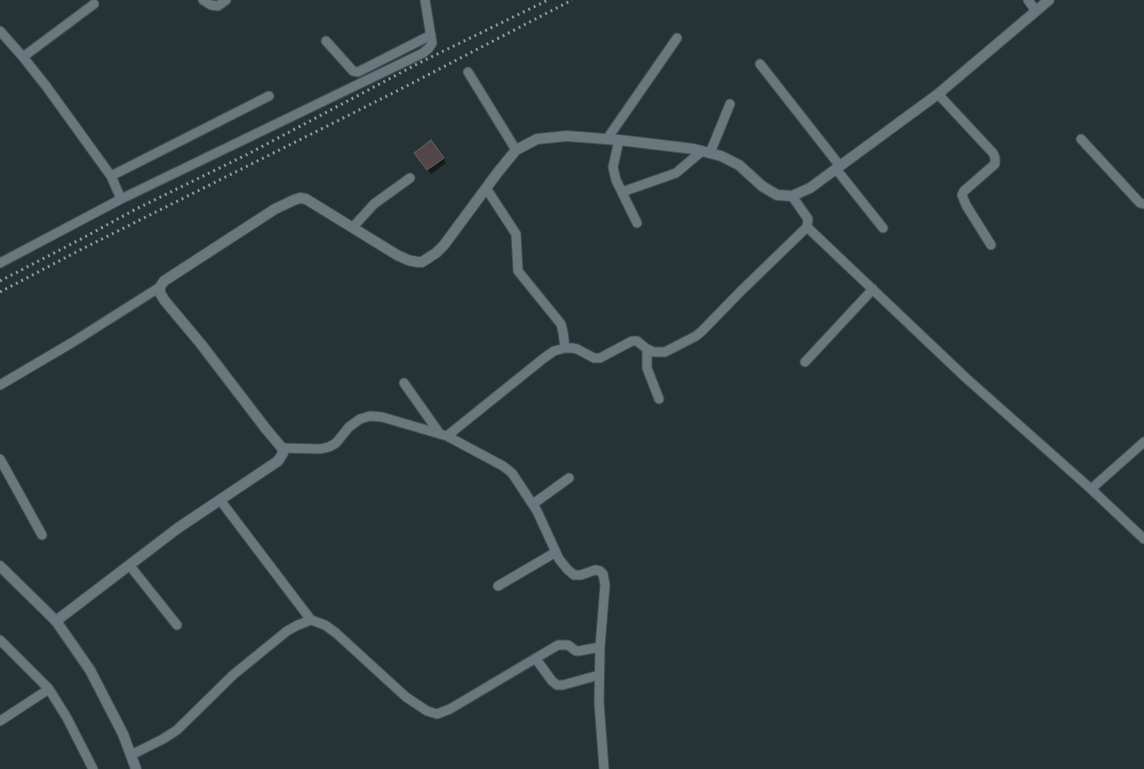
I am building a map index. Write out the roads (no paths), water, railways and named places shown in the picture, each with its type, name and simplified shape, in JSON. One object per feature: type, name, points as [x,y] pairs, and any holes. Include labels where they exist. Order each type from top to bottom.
[{"type":"street","points":[[203,0],[211,5],[218,6],[226,0]]},
{"type":"street","points":[[0,263],[121,199],[423,53],[429,48],[431,39],[425,0]]},
{"type":"street","points":[[1028,0],[1036,10]]},
{"type":"street","points":[[0,385],[73,342],[160,287],[164,280],[275,209],[300,198],[306,199],[397,255],[408,260],[422,262],[436,253],[444,245],[516,150],[537,140],[550,137],[567,136],[619,140],[706,152],[721,156],[739,165],[762,186],[777,195],[792,196],[810,188],[938,94],[1049,0]]},
{"type":"street","points":[[23,57],[94,4]]},
{"type":"street","points":[[0,31],[23,57],[111,176],[121,199]]},
{"type":"street","points":[[607,139],[677,38]]},
{"type":"street","points":[[326,41],[355,72],[431,39]]},
{"type":"street","points":[[760,64],[883,228]]},
{"type":"street","points":[[468,72],[516,150]]},
{"type":"street","points":[[938,94],[993,153],[995,158],[995,164],[964,191],[962,195],[966,205],[991,245]]},
{"type":"street","points":[[111,176],[269,96]]},
{"type":"street","points":[[622,192],[676,173],[706,152],[730,104]]},
{"type":"street","points":[[1081,139],[1140,203],[1144,204]]},
{"type":"street","points":[[619,140],[613,167],[616,180],[637,223]]},
{"type":"street","points":[[353,227],[374,204],[410,178]]},
{"type":"street","points":[[486,188],[516,234],[518,271],[560,324],[563,332],[565,348]]},
{"type":"street","points":[[444,435],[554,351],[565,348],[577,349],[594,358],[600,358],[632,341],[637,341],[647,349],[654,352],[664,352],[686,342],[702,331],[741,290],[807,227],[808,219],[792,196]]},
{"type":"street","points":[[807,227],[966,378],[1091,489],[1144,539]]},
{"type":"street","points":[[56,621],[178,528],[278,460],[283,453],[282,448],[201,344],[165,301],[160,293],[160,287]]},
{"type":"street","points":[[805,362],[873,289]]},
{"type":"street","points":[[647,349],[648,368],[659,399]]},
{"type":"street","points":[[404,383],[444,435]]},
{"type":"street","points":[[282,448],[320,449],[329,447],[336,443],[349,427],[360,419],[370,416],[382,417],[444,435],[503,466],[512,473],[533,504],[556,552],[566,569],[574,575],[581,575],[595,570],[600,571],[603,574],[605,585],[600,647],[599,702],[604,769]]},
{"type":"street","points":[[1091,489],[1142,446]]},
{"type":"street","points":[[0,459],[42,535]]},
{"type":"street","points":[[533,504],[569,478]]},
{"type":"street","points":[[220,500],[311,620],[324,625],[336,633],[406,697],[427,711],[437,714],[450,709],[558,645],[563,644],[579,651],[600,647]]},
{"type":"street","points":[[498,586],[556,552]]},
{"type":"street","points":[[0,566],[56,621],[90,670],[123,734],[136,769]]},
{"type":"street","points":[[130,566],[177,626]]},
{"type":"street","points":[[131,755],[163,739],[177,730],[233,675],[287,632],[298,625],[311,620]]},
{"type":"street","points":[[0,640],[49,689],[68,718],[93,769]]},
{"type":"street","points":[[536,659],[552,681],[557,685],[563,685],[600,675]]},
{"type":"street","points":[[0,721],[49,689]]},
{"type":"railway","points":[[0,281],[136,209],[248,154],[419,63],[548,0]]},
{"type":"railway","points":[[0,292],[80,250],[397,91],[572,0]]}]
